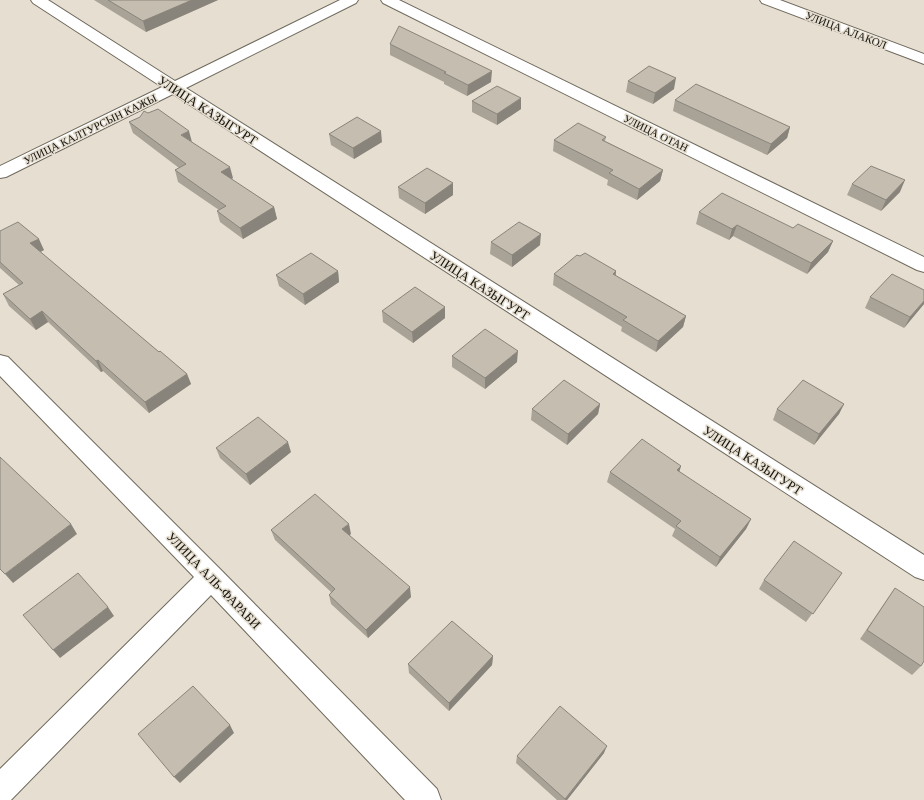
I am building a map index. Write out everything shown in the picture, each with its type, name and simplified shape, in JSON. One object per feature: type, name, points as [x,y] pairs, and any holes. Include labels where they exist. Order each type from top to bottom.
[{"type":"street","name":"УЛИЦА КАЗЫГУРТ","points":[[38,0],[924,569]]},
{"type":"street","name":"УЛИЦА КАЛТУРСЫН КАЖЫ","points":[[0,173],[351,0]]},
{"type":"street","name":"УЛИЦА ОТАН","points":[[388,0],[924,265]]},
{"type":"street","name":"УЛИЦА АЛАКОЛ","points":[[768,0],[924,59]]},
{"type":"street","name":"УЛИЦА АЛЬ-ФАРАБИ","points":[[0,363],[211,577],[426,800]]},
{"type":"street","points":[[0,790],[211,577]]},
{"type":"building","points":[[108,0],[192,0],[143,21]]},
{"type":"building","points":[[399,26],[492,71],[468,85],[444,73],[446,72],[390,44]]},
{"type":"building","points":[[649,66],[676,78],[655,93],[628,81]]},
{"type":"building","points":[[696,84],[790,127],[771,144],[675,100]]},
{"type":"building","points":[[497,86],[521,98],[497,114],[472,101]]},
{"type":"building","points":[[158,109],[189,131],[181,135],[230,167],[221,172],[274,207],[240,228],[217,211],[226,206],[175,170],[186,164],[129,122],[140,117],[144,111],[148,113]]},
{"type":"building","points":[[357,117],[381,131],[353,148],[329,134]]},
{"type":"building","points":[[578,123],[606,137],[602,140],[663,170],[639,189],[609,173],[613,170],[554,140]]},
{"type":"building","points":[[871,166],[905,180],[886,200],[852,184]]},
{"type":"building","points":[[427,168],[453,183],[425,203],[398,187]]},
{"type":"building","points":[[722,193],[793,228],[798,224],[833,241],[811,263],[737,225],[732,229],[699,212]]},
{"type":"building","points":[[18,222],[39,239],[30,243],[187,374],[145,402],[98,360],[96,361],[42,311],[30,319],[3,294],[23,283],[0,262],[0,231]]},
{"type":"building","points":[[519,222],[541,234],[512,255],[491,242]]},
{"type":"building","points":[[311,253],[338,271],[303,294],[276,275]]},
{"type":"building","points":[[585,253],[616,271],[613,274],[686,316],[658,341],[623,320],[627,317],[554,274],[577,255],[580,256]]},
{"type":"building","points":[[892,274],[924,290],[924,301],[910,317],[870,297]]},
{"type":"building","points":[[415,287],[445,307],[412,332],[382,311]]},
{"type":"building","points":[[485,329],[518,351],[485,378],[452,356]]},
{"type":"building","points":[[564,380],[600,404],[568,434],[532,409]]},
{"type":"building","points":[[803,380],[844,404],[819,434],[777,409]]},
{"type":"building","points":[[258,417],[288,442],[246,474],[216,448]]},
{"type":"building","points":[[642,439],[681,466],[677,470],[751,519],[720,557],[676,526],[681,521],[610,472]]},
{"type":"building","points":[[0,457],[71,524],[5,574],[0,569]]},
{"type":"building","points":[[315,494],[349,524],[342,529],[410,587],[366,630],[329,595],[335,589],[271,530]]},
{"type":"building","points":[[794,541],[842,573],[813,614],[764,580]]},
{"type":"building","points":[[78,573],[108,607],[53,650],[23,615]]},
{"type":"building","points":[[895,588],[924,607],[924,661],[921,666],[867,630]]},
{"type":"building","points":[[452,621],[493,656],[449,703],[408,664]]},
{"type":"building","points":[[193,686],[230,725],[174,777],[138,734]]},
{"type":"building","points":[[560,706],[607,746],[565,799],[517,756]]}]
